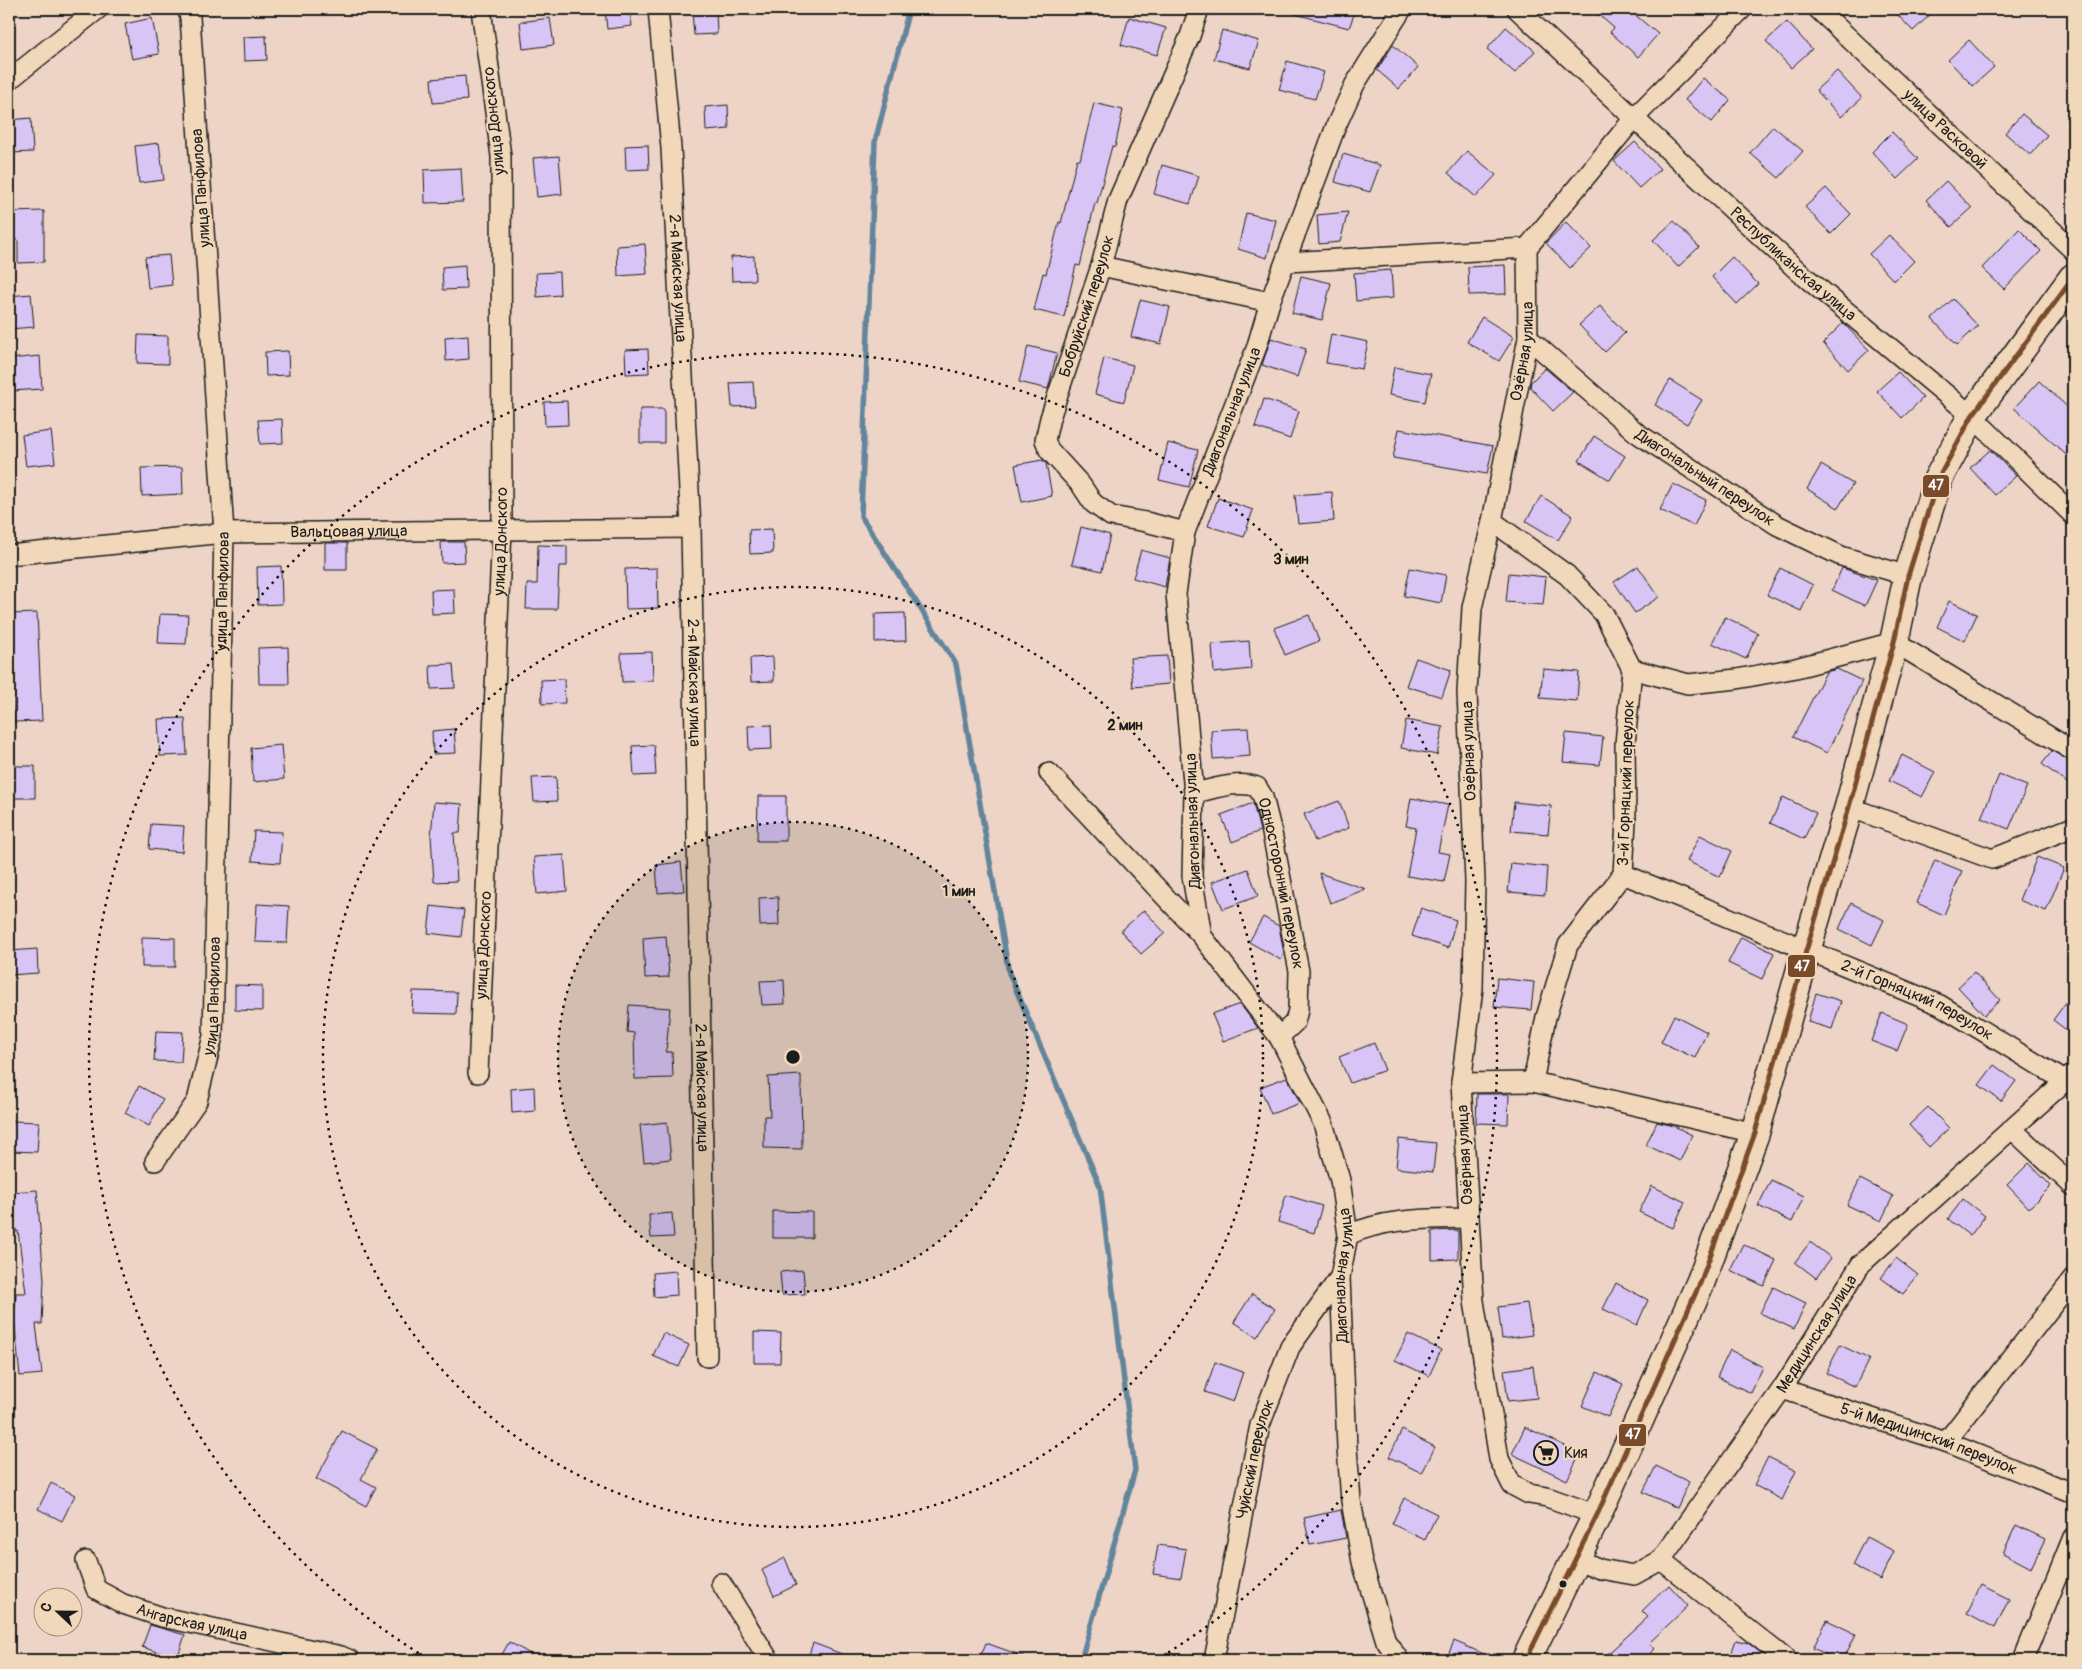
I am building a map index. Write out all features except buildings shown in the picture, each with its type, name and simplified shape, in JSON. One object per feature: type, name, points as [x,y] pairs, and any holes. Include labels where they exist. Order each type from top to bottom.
[{"type":"main road","points":[[1526,1660],[1597,1515],[1702,1281],[1755,1133],[1806,951],[1849,808],[1894,642],[1908,576],[1938,478],[1972,416],[2073,278]]},
{"type":"street","points":[[9,80],[98,9]]},
{"type":"street","name":"улица Панфилова","points":[[155,1161],[198,1101],[213,1036],[224,533],[190,27],[186,9]]},
{"type":"street","name":"улица Донского","points":[[478,1073],[502,530],[501,156],[481,9]]},
{"type":"street","name":"2-я Майская улица","points":[[658,9],[671,148],[692,528],[707,1357]]},
{"type":"street","name":"Бобруйский переулок","points":[[1185,532],[1146,522],[1111,516],[1093,503],[1081,484],[1048,450],[1045,440],[1050,418],[1101,266],[1118,200],[1190,36],[1199,9]]},
{"type":"street","name":"Диагональная улица","points":[[1399,1660],[1386,1641],[1364,1570],[1351,1501],[1340,1277],[1348,1235],[1340,1180],[1323,1123],[1279,1037],[1202,936],[1192,876],[1194,793],[1176,594],[1185,532],[1256,348],[1270,302],[1287,262],[1336,126],[1355,84],[1402,9]]},
{"type":"street","name":"Республиканская улица","points":[[1517,9],[1798,271],[1972,416],[2073,515]]},
{"type":"street","points":[[1287,262],[1526,248],[1634,117],[1742,9]]},
{"type":"street","name":"улица Расковой","points":[[1818,9],[2073,250]]},
{"type":"street","name":"Озёрная улица","points":[[1526,248],[1528,338],[1492,522],[1472,608],[1467,692],[1474,882],[1473,988],[1461,1083],[1474,1301],[1499,1459],[1512,1485],[1529,1494],[1547,1496],[1597,1515]]},
{"type":"street","points":[[1101,266],[1270,302]]},
{"type":"street","name":"Диагональный переулок","points":[[1528,338],[1637,433],[1777,525],[1841,556],[1908,576]]},
{"type":"street","points":[[1492,522],[1567,575],[1604,614],[1632,670],[1688,684],[1737,679],[1796,668],[1894,642],[2073,751]]},
{"type":"street","name":"Вальцовая улица","points":[[9,555],[224,533],[692,528]]},
{"type":"street","name":"3-й Горняцкий переулок","points":[[1533,1082],[1546,1016],[1568,946],[1623,874],[1626,821],[1625,744],[1632,670]]},
{"type":"street","points":[[1049,773],[1202,936]]},
{"type":"street","name":"Односторонний переулок","points":[[1194,793],[1225,786],[1250,784],[1258,786],[1263,797],[1272,833],[1299,971],[1298,1010],[1295,1022],[1279,1037]]},
{"type":"street","points":[[1849,808],[1992,859],[2073,827]]},
{"type":"street","name":"2-й Горняцкий переулок","points":[[1623,874],[1940,1005],[2069,1078]]},
{"type":"street","name":"Медицинская улица","points":[[1576,1559],[1600,1569],[1634,1575],[1662,1560],[1782,1389],[1861,1264],[2069,1078]]},
{"type":"street","points":[[1461,1083],[1533,1082],[1755,1133]]},
{"type":"street","points":[[2012,1129],[2073,1186]]},
{"type":"street","points":[[1348,1235],[1366,1227],[1403,1220],[1469,1218]]},
{"type":"street","name":"Чуйский переулок","points":[[1214,1660],[1260,1425],[1290,1347],[1340,1277]]},
{"type":"street","points":[[1946,1442],[2073,1279]]},
{"type":"street","name":"5-й Медицинский переулок","points":[[1782,1389],[1946,1442],[2073,1493]]},
{"type":"street","points":[[2023,1660],[2068,1562],[2073,1537]]},
{"type":"street","points":[[1662,1560],[1787,1660]]},
{"type":"street","name":"Ангарская улица","points":[[86,1561],[96,1589],[123,1604],[162,1617],[341,1656],[350,1660]]},
{"type":"street","points":[[721,1583],[769,1660]]},
{"type":"waterway","points":[[909,9],[875,142],[861,516],[956,664],[1009,973],[1100,1186],[1135,1470],[1081,1660]]},
{"type":"transit line","name":"47","points":[[1526,1660],[1597,1515],[1701,1281],[1755,1133],[1849,807],[1894,642],[1908,576],[1938,479],[1972,416],[2073,278]]},
{"type":"place","name":"Кия","points":[[1546,1453]]}]
